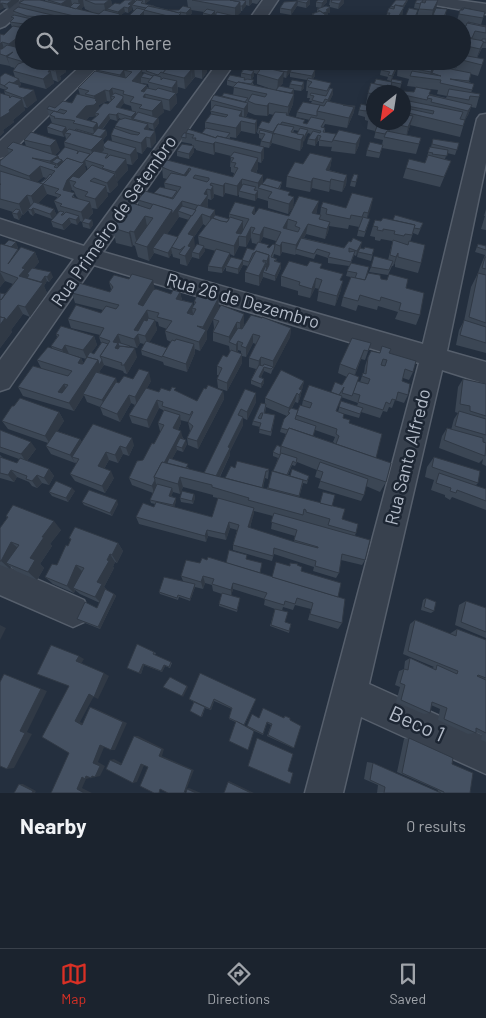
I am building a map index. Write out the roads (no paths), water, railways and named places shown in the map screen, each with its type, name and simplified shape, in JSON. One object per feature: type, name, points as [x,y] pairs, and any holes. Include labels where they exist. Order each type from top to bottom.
[{"type":"street","points":[[0,23],[29,0]]},
{"type":"street","points":[[260,15],[271,0]]},
{"type":"street","points":[[429,0],[486,9]]},
{"type":"street","points":[[0,152],[87,70]]},
{"type":"street","name":"Rua Primeiro de Setembro","points":[[0,380],[222,70]]},
{"type":"street","name":"Rua Santo Alfredo","points":[[324,793],[433,357],[486,119]]},
{"type":"street","name":"Rua 26 de Dezembro","points":[[0,226],[90,256],[486,373]]},
{"type":"street","points":[[0,579],[72,611]]},
{"type":"street","name":"Beco 1","points":[[349,693],[486,756]]}]
